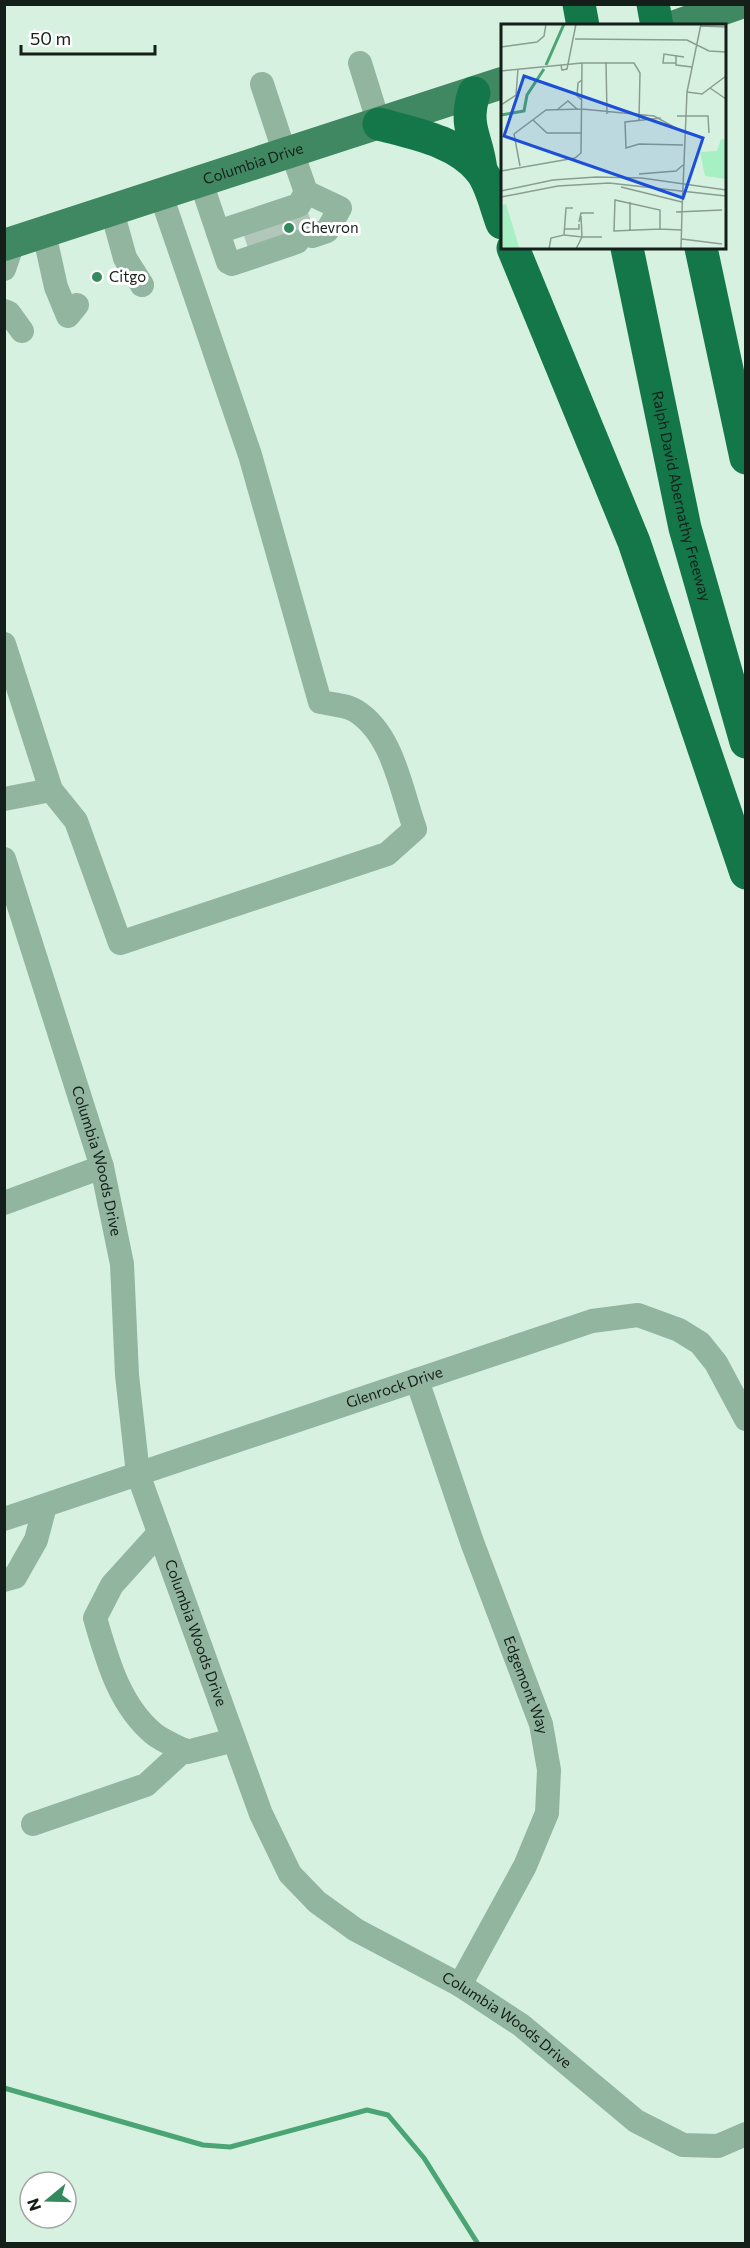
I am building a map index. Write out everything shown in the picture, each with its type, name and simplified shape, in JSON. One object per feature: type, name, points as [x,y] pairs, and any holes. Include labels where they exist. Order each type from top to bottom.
[{"type":"highway","points":[[579,4],[583,24]]},
{"type":"highway","points":[[653,4],[657,24]]},
{"type":"highway","points":[[488,88],[468,109],[469,128],[480,159],[481,171],[501,221]]},
{"type":"highway","points":[[379,124],[423,136],[455,150],[481,171]]},
{"type":"highway","points":[[513,249],[634,542],[746,873]]},
{"type":"highway","name":"Ralph David Abernathy Freeway","points":[[627,249],[685,528],[746,742]]},
{"type":"highway","points":[[700,249],[746,458]]},
{"type":"main road","points":[[681,24],[730,7]]},
{"type":"main road","name":"Columbia Drive","points":[[7,252],[44,233],[488,88]]},
{"type":"street","points":[[360,63],[379,124]]},
{"type":"street","points":[[201,182],[228,262],[232,264],[281,229],[289,153],[262,84]]},
{"type":"street","points":[[4,644],[51,790],[76,821],[120,943],[387,854],[415,829],[385,742],[374,726],[355,710],[320,702],[250,455],[161,195]]},
{"type":"street","points":[[112,211],[125,258],[142,285]]},
{"type":"street","points":[[218,232],[281,229]]},
{"type":"street","points":[[44,233],[56,287],[68,316],[77,305]]},
{"type":"street","points":[[4,311],[9,313],[22,331]]},
{"type":"street","points":[[4,799],[51,790]]},
{"type":"street","name":"Columbia Woods Drive","points":[[4,859],[102,1167],[122,1264],[127,1375],[138,1474],[261,1814],[290,1874],[317,1902],[356,1929],[460,1985],[521,2025],[636,2121],[683,2145],[718,2146],[746,2134]]},
{"type":"street","points":[[4,1203],[102,1167]]},
{"type":"street","name":"Glenrock Drive","points":[[4,1519],[592,1322],[638,1315],[679,1330],[700,1343],[716,1363],[746,1419]]},
{"type":"street","name":"Edgemont Way","points":[[417,1380],[472,1542],[541,1724],[549,1770],[547,1813],[525,1866],[460,1985]]},
{"type":"street","points":[[4,1580],[15,1577],[36,1540],[45,1506]]},
{"type":"street","points":[[159,1533],[112,1585],[95,1618],[110,1667],[124,1698],[154,1734],[187,1752],[234,1740]]},
{"type":"street","points":[[33,1824],[146,1785],[184,1750]]},
{"type":"waterway","points":[[4,2088],[203,2145],[230,2147],[367,2110],[388,2115],[424,2158],[478,2244]]},
{"type":"tunnel","points":[[297,217],[304,239]]},
{"type":"tunnel","points":[[276,224],[282,242]]},
{"type":"tunnel","points":[[255,231],[261,249]]},
{"type":"place","name":"Chevron","points":[[289,228]]},
{"type":"place","name":"Citgo","points":[[97,277]]}]
